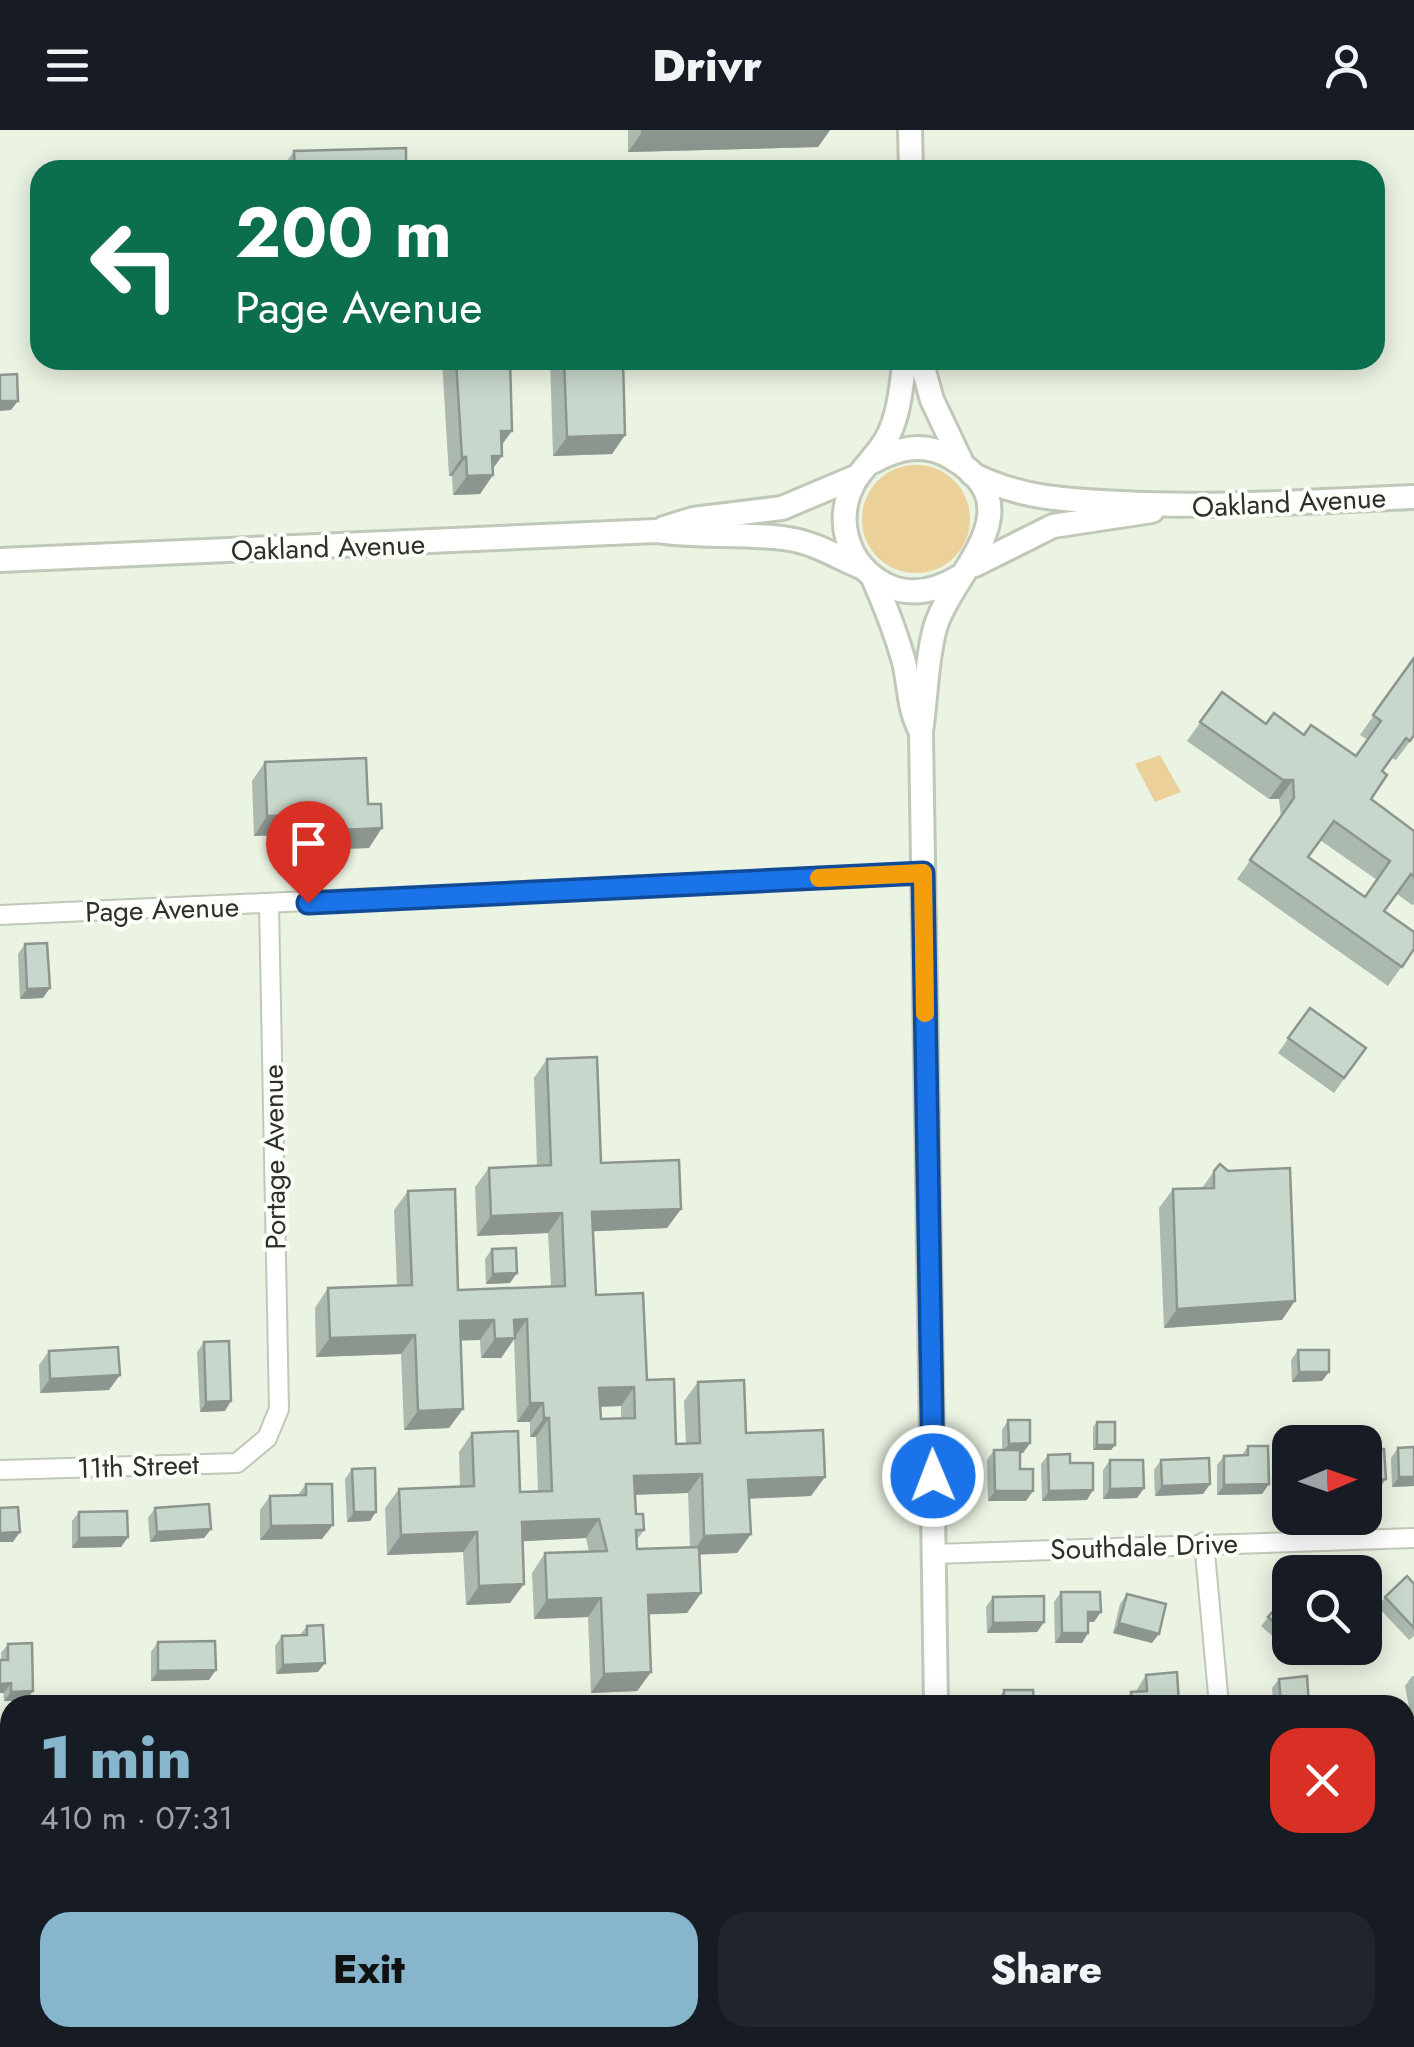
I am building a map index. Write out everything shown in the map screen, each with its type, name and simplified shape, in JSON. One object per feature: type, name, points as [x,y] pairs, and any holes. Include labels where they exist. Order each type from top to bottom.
[{"type":"street","points":[[910,130],[911,160]]},
{"type":"street","points":[[904,370],[898,408],[888,436],[847,498],[844,522],[849,546],[867,572],[896,634],[906,668],[908,708],[920,732]]},
{"type":"street","points":[[924,370],[932,400],[984,496],[988,520],[984,544],[934,628],[920,732],[936,1695]]},
{"type":"street","points":[[865,469],[893,450],[918,447],[942,452],[968,469]]},
{"type":"street","name":"Oakland Avenue","points":[[656,531],[693,520],[782,508],[865,469]]},
{"type":"street","name":"Oakland Avenue","points":[[968,469],[1020,495],[1052,501],[1164,508],[1414,497]]},
{"type":"street","name":"Oakland Avenue","points":[[967,571],[1054,526],[1127,518],[1164,508]]},
{"type":"street","name":"Oakland Avenue","points":[[0,560],[656,531],[696,538],[788,538],[818,546],[867,572]]},
{"type":"street","points":[[867,572],[894,589],[918,592],[942,588],[967,571]]},
{"type":"street","name":"Page Avenue","points":[[0,915],[923,873]]},
{"type":"street","name":"Portage Avenue","points":[[267,1438],[279,1409],[269,905]]},
{"type":"street","name":"11th Street","points":[[0,1470],[237,1463],[267,1438]]},
{"type":"street","name":"Southdale Drive","points":[[934,1554],[1414,1538]]},
{"type":"street","points":[[1204,1542],[1218,1695]]},
{"type":"shaded area","points":[[916,465],[937,469],[954,481],[966,498],[970,519],[966,540],[954,557],[937,569],[916,573],[895,569],[878,557],[866,540],[862,519],[866,498],[878,481],[895,469]]},
{"type":"shaded area","points":[[1160,755],[1181,792],[1155,802],[1135,764]]},
{"type":"building","points":[[642,130],[734,130],[642,132]]},
{"type":"building","points":[[406,148],[406,160],[294,160],[294,151]]},
{"type":"building","points":[[457,370],[510,370],[512,431],[501,431],[502,456],[492,456],[493,475],[467,476],[466,457],[462,457]]},
{"type":"building","points":[[564,370],[623,370],[625,435],[567,437]]},
{"type":"building","points":[[17,374],[18,401],[0,401],[0,375]]},
{"type":"building","points":[[1414,658],[1414,735],[1410,741],[1406,738],[1382,771],[1387,775],[1371,799],[1414,831],[1414,877],[1411,874],[1384,911],[1414,932],[1414,949],[1402,967],[1250,860],[1294,798],[1293,780],[1283,780],[1200,722],[1222,692],[1266,724],[1274,713],[1304,735],[1311,725],[1356,756],[1381,721],[1373,715]],"holes":[[[1334,821],[1390,861],[1365,897],[1308,857]]]},
{"type":"building","points":[[366,758],[368,804],[381,804],[382,828],[295,832],[295,815],[267,816],[265,762]]},
{"type":"building","points":[[47,943],[50,988],[27,989],[25,944]]},
{"type":"building","points":[[1310,1008],[1366,1048],[1344,1078],[1288,1038]]},
{"type":"building","points":[[597,1057],[601,1163],[679,1160],[681,1209],[592,1212],[596,1295],[643,1293],[647,1380],[674,1379],[676,1444],[700,1443],[698,1382],[744,1380],[746,1433],[823,1430],[825,1477],[748,1480],[751,1534],[704,1536],[702,1474],[634,1476],[636,1514],[643,1514],[644,1530],[636,1530],[637,1549],[699,1547],[701,1593],[648,1595],[651,1672],[604,1674],[601,1598],[547,1600],[545,1553],[607,1551],[599,1519],[522,1522],[524,1584],[479,1586],[477,1532],[401,1535],[399,1489],[474,1486],[472,1433],[518,1431],[520,1492],[552,1491],[549,1418],[544,1418],[543,1403],[530,1403],[527,1319],[514,1320],[515,1338],[495,1339],[494,1320],[460,1321],[463,1409],[418,1411],[415,1335],[330,1338],[328,1288],[412,1285],[408,1191],[455,1189],[458,1290],[565,1286],[562,1213],[491,1216],[489,1168],[551,1165],[547,1059]],"holes":[[[634,1387],[635,1418],[601,1419],[599,1388]]]},
{"type":"building","points":[[1220,1164],[1228,1171],[1290,1168],[1295,1301],[1177,1309],[1173,1189],[1214,1188],[1214,1171]]},
{"type":"building","points":[[516,1248],[517,1273],[493,1274],[492,1249]]},
{"type":"building","points":[[229,1341],[231,1401],[206,1402],[204,1342]]},
{"type":"building","points":[[118,1347],[120,1375],[50,1379],[49,1351]]},
{"type":"building","points":[[1298,1350],[1329,1350],[1329,1372],[1299,1372]]},
{"type":"building","points":[[1008,1420],[1030,1420],[1030,1443],[1009,1444]]},
{"type":"building","points":[[1097,1422],[1115,1422],[1115,1445],[1097,1445]]},
{"type":"building","points":[[1248,1446],[1268,1446],[1269,1484],[1224,1485],[1224,1456],[1248,1455]]},
{"type":"building","points":[[1414,1447],[1414,1477],[1399,1477],[1398,1448]]},
{"type":"building","points":[[1384,1449],[1386,1479],[1382,1479]]},
{"type":"building","points":[[994,1450],[1020,1450],[1020,1469],[1033,1469],[1033,1491],[995,1491]]},
{"type":"building","points":[[1070,1454],[1070,1463],[1093,1463],[1093,1490],[1049,1491],[1048,1455]]},
{"type":"building","points":[[1209,1458],[1210,1484],[1162,1486],[1161,1460]]},
{"type":"building","points":[[1110,1460],[1143,1460],[1144,1488],[1110,1489]]},
{"type":"building","points":[[375,1468],[376,1512],[354,1512],[352,1469]]},
{"type":"building","points":[[306,1484],[332,1484],[333,1525],[271,1526],[270,1496],[306,1495]]},
{"type":"building","points":[[209,1504],[211,1529],[157,1532],[155,1508]]},
{"type":"building","points":[[18,1507],[20,1532],[0,1533],[0,1508]]},
{"type":"building","points":[[127,1511],[128,1537],[79,1538],[79,1512]]},
{"type":"building","points":[[1407,1576],[1414,1584],[1414,1628],[1385,1597]]},
{"type":"building","points":[[1061,1592],[1100,1592],[1101,1612],[1088,1612],[1088,1633],[1062,1633]]},
{"type":"building","points":[[1127,1594],[1166,1604],[1159,1634],[1119,1623]]},
{"type":"building","points":[[1044,1596],[1044,1622],[993,1623],[993,1597]]},
{"type":"building","points":[[323,1625],[325,1663],[283,1665],[282,1636],[307,1635],[307,1626]]},
{"type":"building","points":[[215,1641],[216,1670],[158,1671],[158,1642]]},
{"type":"building","points":[[32,1643],[33,1691],[11,1692],[11,1683],[0,1684],[0,1660],[8,1660],[8,1644]]},
{"type":"building","points":[[1177,1672],[1178,1695],[1131,1695],[1147,1691],[1146,1675]]},
{"type":"building","points":[[1307,1676],[1308,1695],[1280,1695],[1279,1679]]},
{"type":"building","points":[[1004,1690],[1033,1690],[1033,1695],[1004,1695]]},
{"type":"slow traffic","points":[[819,878],[923,873],[925,1013]]},
{"type":"route","points":[[308,903],[923,873],[933,1476]]}]
